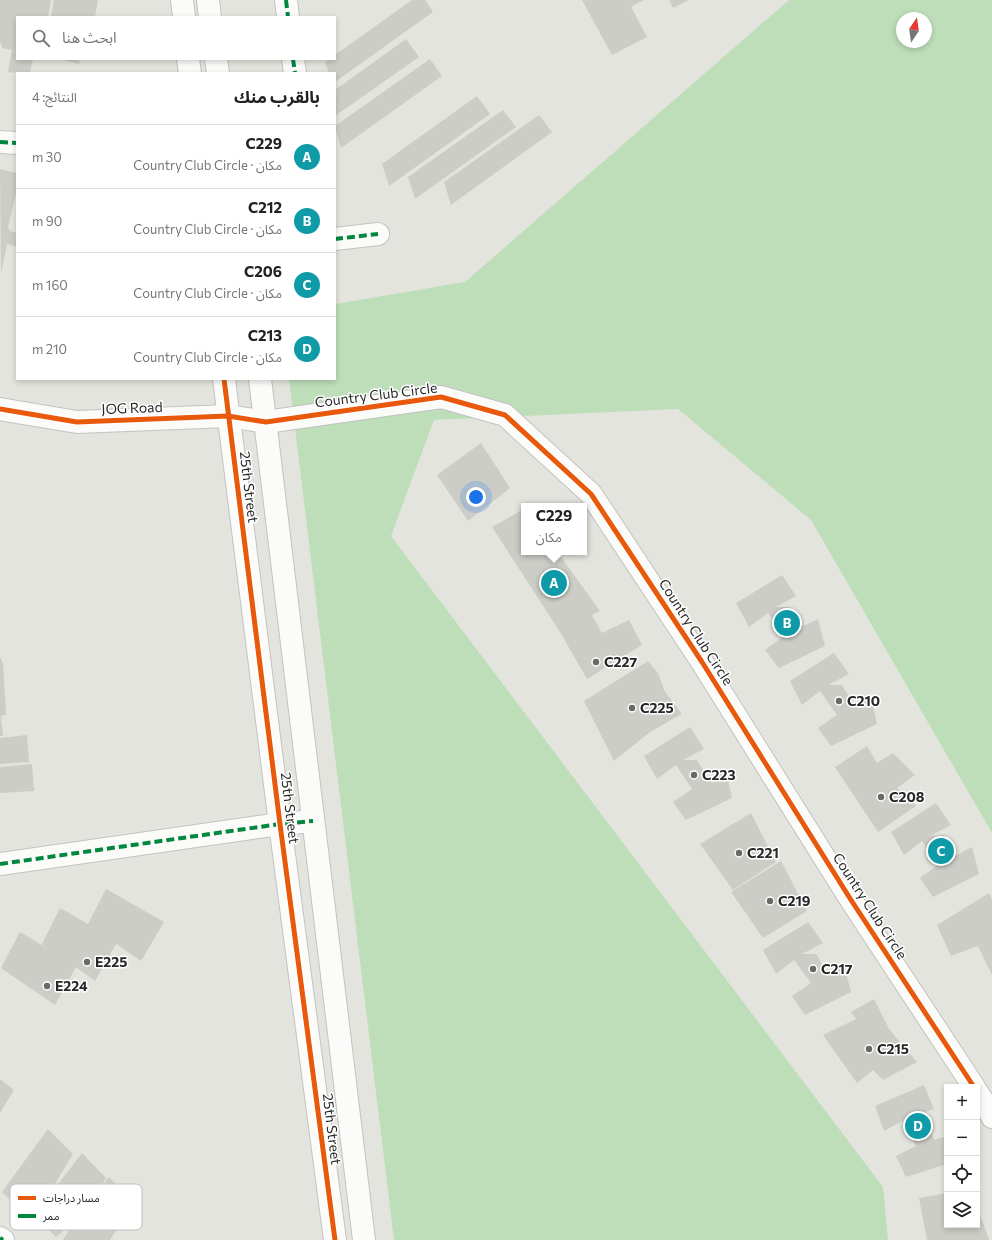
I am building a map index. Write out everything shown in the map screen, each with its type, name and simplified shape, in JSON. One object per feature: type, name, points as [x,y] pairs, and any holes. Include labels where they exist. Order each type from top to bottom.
[{"type":"street","points":[[182,0],[184,16]]},
{"type":"street","points":[[208,0],[210,16]]},
{"type":"street","points":[[286,0],[288,16]]},
{"type":"street","points":[[188,60],[190,72]]},
{"type":"street","points":[[216,60],[218,72]]},
{"type":"street","points":[[293,60],[295,72]]},
{"type":"street","points":[[0,142],[16,143]]},
{"type":"street","points":[[336,238],[378,234]]},
{"type":"street","name":"25th Street","points":[[224,380],[280,824],[335,1240]]},
{"type":"street","name":"25th Street","points":[[260,380],[364,1240]]},
{"type":"street","name":"Country Club Circle","points":[[266,422],[441,397],[505,416],[591,494],[702,662],[851,900],[972,1084]]},
{"type":"street","name":"JOG Road","points":[[0,409],[77,422],[228,416],[266,422]]},
{"type":"street","points":[[0,864],[280,824],[313,821]]},
{"type":"street","points":[[980,1097],[992,1117]]},
{"type":"green space","points":[[789,0],[992,0],[992,833],[811,520],[678,409],[434,420],[391,536],[883,1187],[888,1240],[394,1240],[289,380],[336,380],[336,304],[465,282]]},
{"type":"building","points":[[0,0],[51,0],[48,16],[16,16],[16,60],[33,60],[30,72],[8,72],[12,50],[2,48],[2,44],[0,43]]},
{"type":"building","points":[[54,0],[98,0],[95,16],[51,16]]},
{"type":"building","points":[[412,0],[425,0],[433,12],[336,81],[336,72],[329,72],[325,62],[328,60],[336,60],[336,54]]},
{"type":"building","points":[[582,0],[644,0],[631,7],[647,37],[612,55]]},
{"type":"building","points":[[669,0],[689,0],[673,8]]},
{"type":"building","points":[[406,39],[419,57],[336,115],[336,89]]},
{"type":"building","points":[[430,59],[442,76],[341,148],[336,125]]},
{"type":"building","points":[[63,60],[80,60],[79,64]]},
{"type":"building","points":[[477,96],[490,114],[389,186],[382,164]]},
{"type":"building","points":[[503,110],[516,127],[415,199],[408,177]]},
{"type":"building","points":[[539,115],[552,132],[451,205],[444,182]]},
{"type":"building","points":[[0,169],[16,173],[16,193],[8,227],[10,231],[16,233],[16,247],[7,244],[1,274]]},
{"type":"building","points":[[481,443],[510,488],[468,521],[437,475]]},
{"type":"building","points":[[521,511],[521,555],[559,555],[600,611],[592,615],[602,633],[629,620],[642,645],[587,679],[560,632],[492,527]]},
{"type":"building","points":[[782,575],[796,596],[776,607],[789,607],[801,627],[818,619],[825,646],[779,668],[765,650],[784,636],[768,613],[749,627],[736,603]]},
{"type":"building","name":"C210","points":[[834,653],[849,674],[828,685],[842,685],[854,705],[871,697],[877,724],[831,746],[818,728],[837,715],[820,691],[802,705],[790,681]]},
{"type":"building","points":[[0,658],[3,663],[6,715],[0,716]]},
{"type":"building","name":"C225","points":[[648,661],[658,673],[665,692],[682,714],[650,732],[614,761],[584,701]]},
{"type":"building","points":[[1,716],[3,736],[0,736]]},
{"type":"building","name":"C223","points":[[690,727],[704,749],[683,760],[697,760],[709,780],[726,771],[732,798],[686,820],[673,802],[692,789],[676,765],[657,779],[644,756]]},
{"type":"building","points":[[27,735],[29,762],[0,764],[0,738]]},
{"type":"building","name":"C208","points":[[867,746],[877,763],[893,753],[915,775],[897,788],[916,806],[878,832],[835,767]]},
{"type":"building","points":[[32,764],[34,791],[0,793],[0,767]]},
{"type":"building","points":[[936,803],[951,825],[930,836],[944,835],[955,856],[972,847],[979,874],[933,897],[920,878],[938,865],[922,841],[904,855],[891,832]]},
{"type":"building","name":"C221","points":[[751,813],[776,862],[733,890],[700,844]]},
{"type":"building","name":"C219","points":[[781,861],[807,911],[763,938],[731,892]]},
{"type":"building","points":[[106,889],[164,922],[141,961],[116,944],[95,981],[76,967],[55,1005],[1,968],[20,932],[47,948],[42,944],[60,908],[88,924]]},
{"type":"building","points":[[989,893],[992,900],[992,975],[978,946],[951,956],[937,925]]},
{"type":"building","name":"C217","points":[[808,922],[823,943],[802,954],[816,954],[828,974],[844,965],[851,992],[805,1015],[792,996],[811,983],[794,960],[776,974],[763,950]]},
{"type":"building","name":"C215","points":[[874,999],[889,1029],[917,1062],[883,1080],[873,1070],[857,1083],[823,1035],[856,1019],[851,1012]]},
{"type":"building","points":[[0,1079],[14,1090],[0,1113]]},
{"type":"building","points":[[924,1085],[934,1109],[913,1116],[926,1118],[934,1140],[944,1137],[944,1165],[906,1177],[896,1156],[916,1146],[904,1120],[884,1131],[875,1106]]},
{"type":"building","points":[[48,1129],[73,1154],[55,1184],[10,1184],[10,1200],[2,1192]]},
{"type":"building","points":[[82,1153],[106,1178],[102,1184],[58,1184]]},
{"type":"building","points":[[109,1177],[116,1184],[104,1184]]},
{"type":"building","points":[[944,1194],[944,1228],[980,1228],[980,1214],[989,1240],[927,1240],[919,1198]]},
{"type":"building","points":[[49,1230],[64,1230],[56,1237]]},
{"type":"building","points":[[69,1230],[116,1230],[110,1240],[63,1240]]},
{"type":"marked path","points":[[286,0],[288,16]]},
{"type":"marked path","points":[[293,60],[295,72]]},
{"type":"marked path","points":[[0,142],[16,143]]},
{"type":"marked path","points":[[336,239],[378,234]]},
{"type":"marked path","points":[[0,864],[280,824],[313,821]]},
{"type":"cycle path","points":[[224,380],[280,824],[335,1240]]},
{"type":"cycle path","points":[[0,409],[77,422],[228,416],[266,422],[441,397],[505,415],[591,494],[702,662],[851,900],[972,1084]]},
{"type":"place","name":"C229","points":[[554,583]]},
{"type":"place","name":"C212","points":[[787,623]]},
{"type":"place","name":"C227","points":[[596,662]]},
{"type":"place","name":"C210","points":[[839,701]]},
{"type":"place","name":"C225","points":[[632,708]]},
{"type":"place","name":"C223","points":[[694,775]]},
{"type":"place","name":"C208","points":[[881,797]]},
{"type":"place","name":"C206","points":[[941,851]]},
{"type":"place","name":"C221","points":[[739,853]]},
{"type":"place","name":"C219","points":[[770,901]]},
{"type":"place","name":"E225","points":[[87,962]]},
{"type":"place","name":"C217","points":[[813,969]]},
{"type":"place","name":"E224","points":[[47,986]]},
{"type":"place","name":"C215","points":[[869,1049]]},
{"type":"place","name":"C213","points":[[918,1126]]}]
